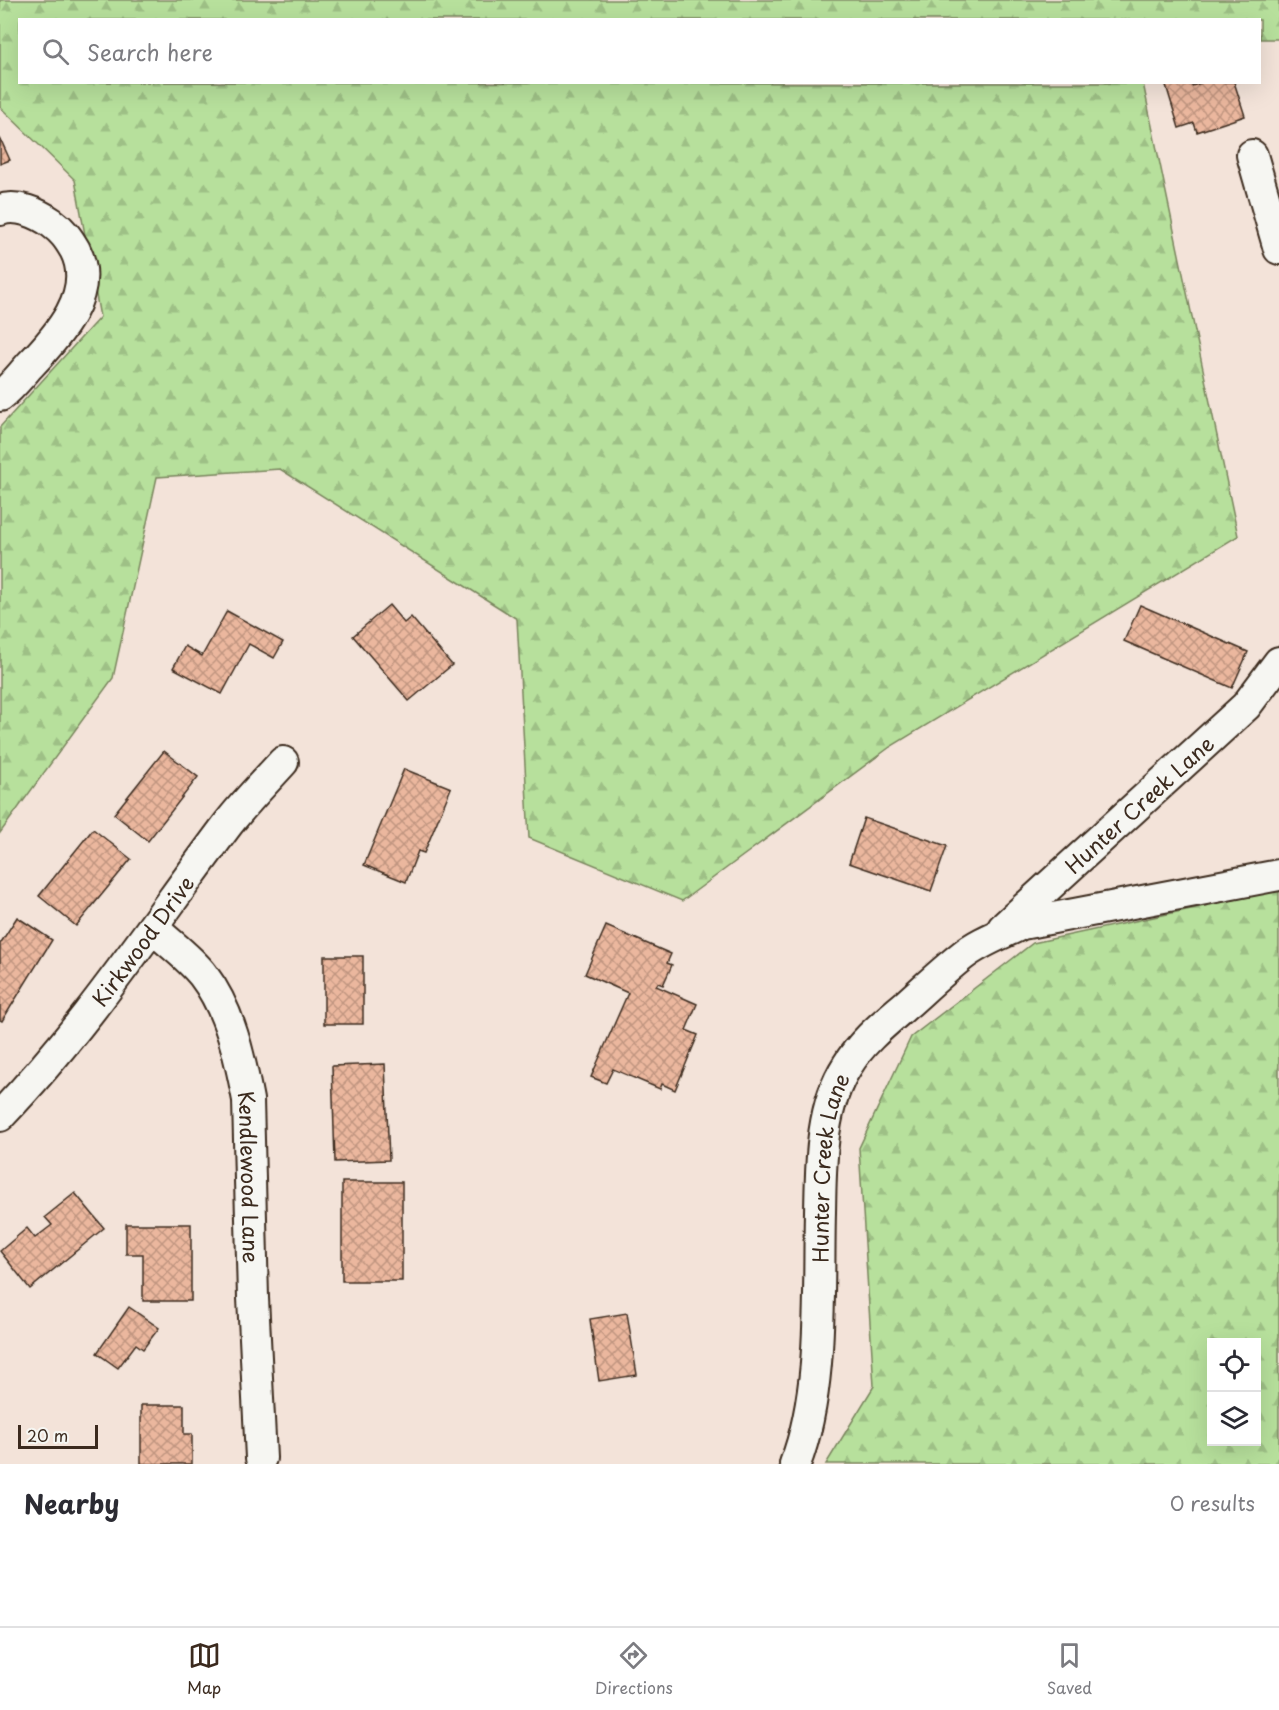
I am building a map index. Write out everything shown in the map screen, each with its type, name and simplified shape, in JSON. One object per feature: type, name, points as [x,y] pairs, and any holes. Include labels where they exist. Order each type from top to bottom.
[{"type":"street","points":[[1252,155],[1279,249]]},
{"type":"street","points":[[0,210],[7,208],[38,213],[65,232],[80,261],[80,293],[66,322],[47,347],[0,396]]},
{"type":"street","name":"Hunter Creek Lane","points":[[992,938],[1246,706],[1279,662]]},
{"type":"street","name":"Kirkwood Drive","points":[[0,1116],[33,1082],[153,928],[230,822],[283,762]]},
{"type":"street","name":"Hunter Creek Lane","points":[[795,1464],[811,1398],[817,1355],[821,1161],[825,1128],[832,1096],[846,1066],[866,1041],[963,955],[1022,924],[1279,875]]},
{"type":"street","name":"Kendlewood Lane","points":[[153,928],[203,975],[221,1005],[242,1068],[248,1100],[253,1298],[261,1458]]},
{"type":"green space","points":[[0,0],[1279,0],[1279,39],[1261,39],[1261,18],[18,18],[18,84],[1143,84],[1238,536],[890,747],[682,901],[529,838],[517,619],[280,469],[157,477],[113,678],[0,833],[0,427],[100,317],[75,180],[0,107]]},
{"type":"green space","points":[[1279,890],[1279,1464],[826,1464],[874,1386],[859,1148],[911,1037],[1033,943]]},
{"type":"building","points":[[1166,84],[1192,84],[1192,86],[1235,84],[1245,116],[1197,132],[1194,123],[1179,128]]},
{"type":"building","points":[[0,138],[10,160],[0,164]]},
{"type":"building","points":[[389,605],[404,623],[411,617],[452,665],[409,701],[353,636]]},
{"type":"building","points":[[1140,605],[1248,652],[1232,688],[1124,641]]},
{"type":"building","points":[[227,611],[283,642],[274,658],[249,644],[222,694],[173,668],[185,646],[202,656]]},
{"type":"building","points":[[164,751],[198,777],[148,841],[114,814]]},
{"type":"building","points":[[404,769],[451,788],[424,853],[418,851],[406,882],[364,865]]},
{"type":"building","points":[[864,818],[947,846],[931,891],[849,863]]},
{"type":"building","points":[[93,829],[131,859],[76,926],[39,896]]},
{"type":"building","points":[[17,917],[52,940],[2,1021],[0,1020],[0,944]]},
{"type":"building","points":[[606,926],[671,954],[667,963],[672,965],[663,985],[658,983],[656,986],[697,1004],[686,1030],[698,1035],[675,1090],[662,1084],[660,1089],[613,1069],[606,1083],[591,1077],[628,993],[585,974]]},
{"type":"building","points":[[324,956],[363,956],[363,1024],[324,1024]]},
{"type":"building","points":[[385,1064],[389,1160],[335,1162],[332,1066]]},
{"type":"building","points":[[342,1182],[402,1182],[402,1281],[342,1281]]},
{"type":"building","points":[[75,1193],[104,1228],[30,1289],[0,1251],[27,1228],[35,1238],[52,1225],[45,1217]]},
{"type":"building","points":[[126,1224],[191,1224],[191,1301],[143,1301],[143,1254],[126,1254]]},
{"type":"building","points":[[129,1307],[159,1328],[143,1349],[136,1344],[118,1368],[97,1353]]},
{"type":"building","points":[[627,1313],[637,1375],[599,1381],[590,1319]]},
{"type":"building","points":[[141,1405],[184,1405],[184,1434],[192,1434],[192,1464],[141,1464]]}]
